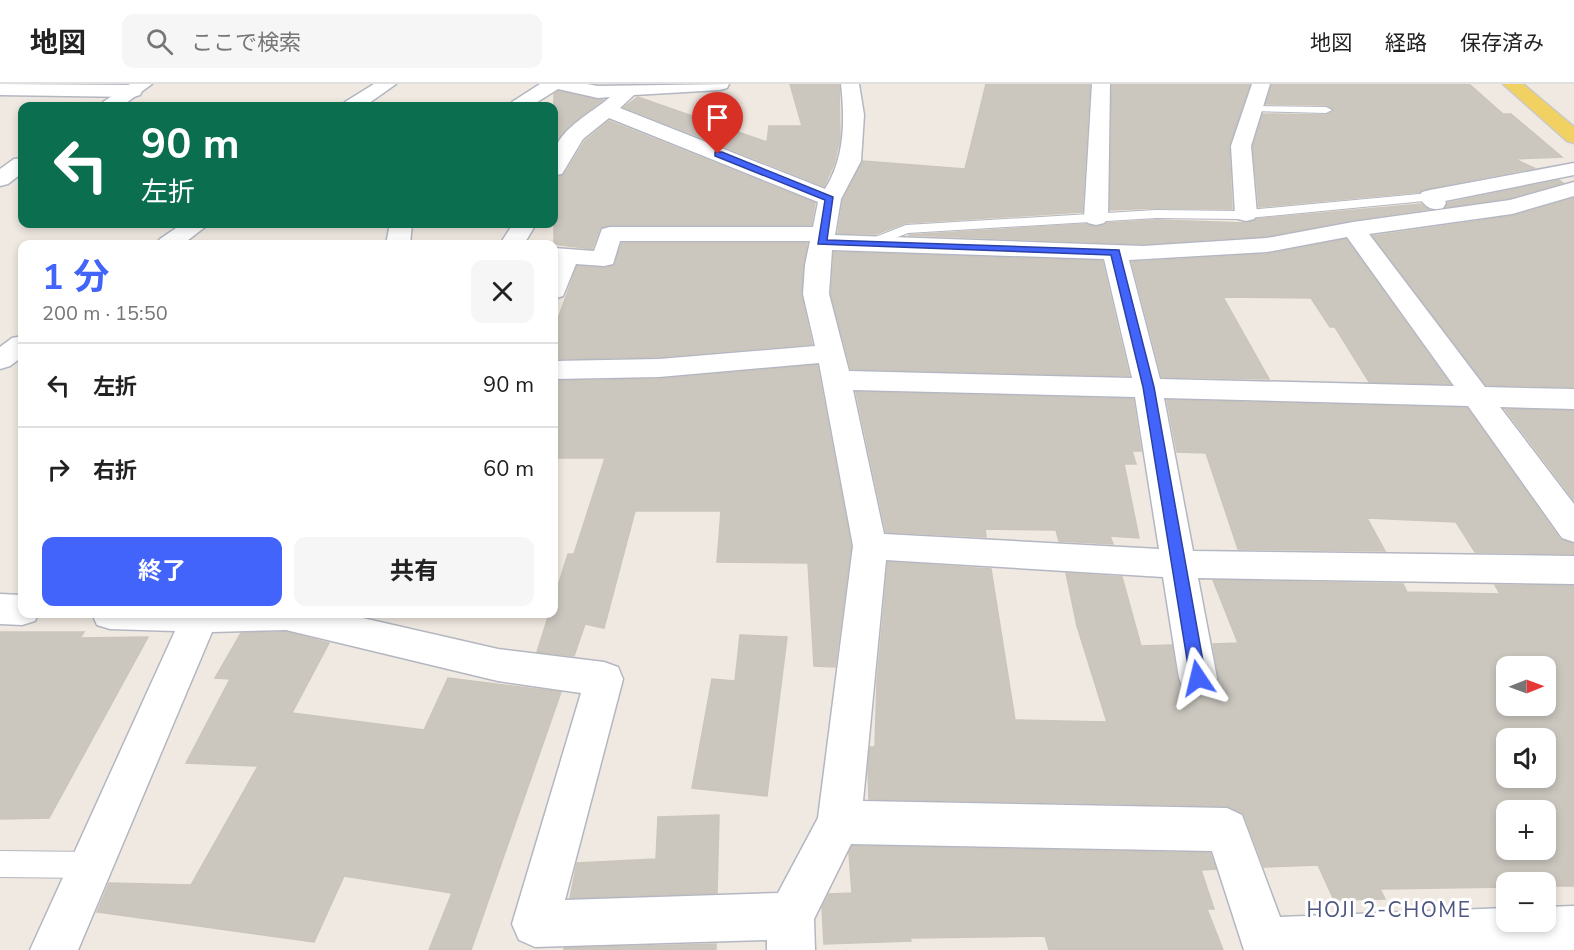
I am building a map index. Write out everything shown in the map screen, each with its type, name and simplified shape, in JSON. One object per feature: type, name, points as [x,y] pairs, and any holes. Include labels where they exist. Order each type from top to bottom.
[{"type":"main road","points":[[1512,84],[1574,137]]},
{"type":"street","points":[[358,102],[387,84]]},
{"type":"street","points":[[525,102],[553,84]]},
{"type":"street","points":[[559,84],[598,92],[720,84]]},
{"type":"street","points":[[299,618],[498,665],[604,679],[535,924],[791,933],[839,822],[870,546],[816,294],[822,238],[830,199],[850,161],[854,115],[850,84]]},
{"type":"street","points":[[1096,219],[1101,84]]},
{"type":"street","points":[[1246,214],[1241,146],[1261,84]]},
{"type":"street","points":[[0,89],[138,88]]},
{"type":"street","points":[[116,102],[138,88]]},
{"type":"street","points":[[558,162],[568,144],[585,123],[607,110],[628,91]]},
{"type":"street","points":[[607,110],[830,199]]},
{"type":"street","points":[[0,179],[18,167]]},
{"type":"street","points":[[1445,216],[1430,197],[1574,169]]},
{"type":"street","points":[[560,256],[604,259],[610,234],[822,238],[870,244],[1143,253],[1267,245],[1353,229],[1512,207],[1574,189]]},
{"type":"street","points":[[174,240],[190,228]]},
{"type":"street","points":[[1353,229],[1574,529]]},
{"type":"street","points":[[1115,252],[1149,387],[1198,678]]},
{"type":"street","points":[[0,360],[18,347]]},
{"type":"street","points":[[558,370],[833,366],[1149,387],[1574,399]]},
{"type":"street","points":[[870,546],[1178,564],[1574,570]]},
{"type":"street","points":[[0,609],[18,610]]},
{"type":"street","points":[[54,950],[199,618]]},
{"type":"street","points":[[839,822],[1227,830],[1266,945],[1512,941],[1574,929]]},
{"type":"lane","points":[[1252,109],[1326,110]]},
{"type":"lane","points":[[870,244],[906,229],[1156,214],[1246,214],[1430,197]]},
{"type":"lane","points":[[0,864],[91,865]]},
{"type":"building","points":[[790,84],[839,84],[840,138],[834,164],[824,186],[624,107],[638,97],[767,142],[769,126],[802,126]]},
{"type":"building","points":[[986,84],[1090,84],[1082,212],[906,223],[876,234],[838,233],[843,200],[863,161],[965,169]]},
{"type":"building","points":[[1112,84],[1250,84],[1229,146],[1232,209],[1110,210]]},
{"type":"building","points":[[1272,84],[1469,84],[1503,114],[1511,114],[1562,157],[1515,159],[1534,168],[1430,188],[1420,192],[1259,207],[1253,146],[1263,114],[1326,115],[1334,111],[1326,105],[1266,104]]},
{"type":"building","points":[[558,91],[603,100],[569,126],[558,141],[558,102],[554,102],[554,94]]},
{"type":"building","points":[[609,121],[815,203],[811,225],[610,225],[600,228],[592,249],[558,245],[558,240],[554,240],[554,228],[558,228],[558,176],[564,175],[585,141]]},
{"type":"building","points":[[1559,180],[1563,183],[1510,198],[1446,207],[1448,203]]},
{"type":"building","points":[[1574,198],[1574,387],[1486,385],[1373,236],[1512,216]]},
{"type":"building","points":[[1421,204],[1428,209],[1267,236],[1143,244],[908,235],[1086,224],[1097,227],[1107,223],[1156,220],[1247,223],[1256,219]]},
{"type":"building","points":[[1346,239],[1450,384],[1369,382],[1335,327],[1330,327],[1311,298],[1223,297],[1269,379],[1162,377],[1132,262],[1267,254]]},
{"type":"building","points":[[622,243],[807,243],[801,294],[812,344],[659,357],[558,359],[558,319],[577,266],[604,268],[613,266]]},
{"type":"building","points":[[834,252],[1102,261],[1129,376],[851,369],[831,294]]},
{"type":"building","points":[[817,365],[851,546],[835,667],[814,666],[808,563],[717,562],[721,511],[635,511],[604,628],[585,624],[574,656],[537,652],[548,618],[558,618],[558,586],[568,554],[574,554],[605,458],[558,458],[558,381],[659,379]]},
{"type":"building","points":[[856,392],[1133,399],[1141,451],[1132,451],[1136,464],[1124,464],[1139,538],[1110,536],[1113,544],[1059,541],[1056,530],[985,529],[986,537],[886,532]]},
{"type":"building","points":[[1167,400],[1467,408],[1560,539],[1574,544],[1574,554],[1475,552],[1456,522],[1367,518],[1385,551],[1238,549],[1206,453],[1177,452]]},
{"type":"building","points":[[1505,409],[1574,411],[1574,500]]},
{"type":"building","points":[[888,562],[991,569],[1015,720],[1107,722],[1077,626],[1066,573],[1122,577],[1141,646],[1172,645],[1177,678],[1182,691],[1197,697],[1213,692],[1219,679],[1213,644],[1238,643],[1213,580],[1403,584],[1407,592],[1500,594],[1495,585],[1574,586],[1574,886],[1556,886],[1556,872],[1496,872],[1496,887],[1380,889],[1385,899],[1334,900],[1318,865],[1264,867],[1244,814],[1227,806],[869,799],[870,747],[875,747],[877,682]]},
{"type":"building","points":[[0,632],[84,632],[80,638],[148,637],[49,818],[0,819]]},
{"type":"building","points":[[286,632],[329,643],[292,713],[424,730],[448,678],[561,692],[471,950],[429,950],[452,893],[344,876],[314,942],[97,912],[109,883],[191,885],[258,766],[186,763],[230,679],[215,678],[241,633]]},
{"type":"building","points":[[740,635],[787,637],[767,796],[692,788],[712,679],[735,681]]},
{"type":"building","points":[[719,815],[717,893],[570,898],[577,863],[656,859],[658,817]]},
{"type":"building","points":[[852,846],[1210,853],[1216,869],[1201,870],[1214,909],[1207,909],[1223,950],[1049,950],[1045,936],[910,938],[911,941],[824,944],[822,908],[829,894],[852,893],[849,853]]},
{"type":"building","points":[[716,944],[716,950],[564,950],[564,948]]},
{"type":"district","name":"HOJI 2-CHOME","points":[[1389,910]]},
{"type":"route","points":[[718,154],[830,199],[821,242],[1115,252],[1149,387],[1198,678]]}]
